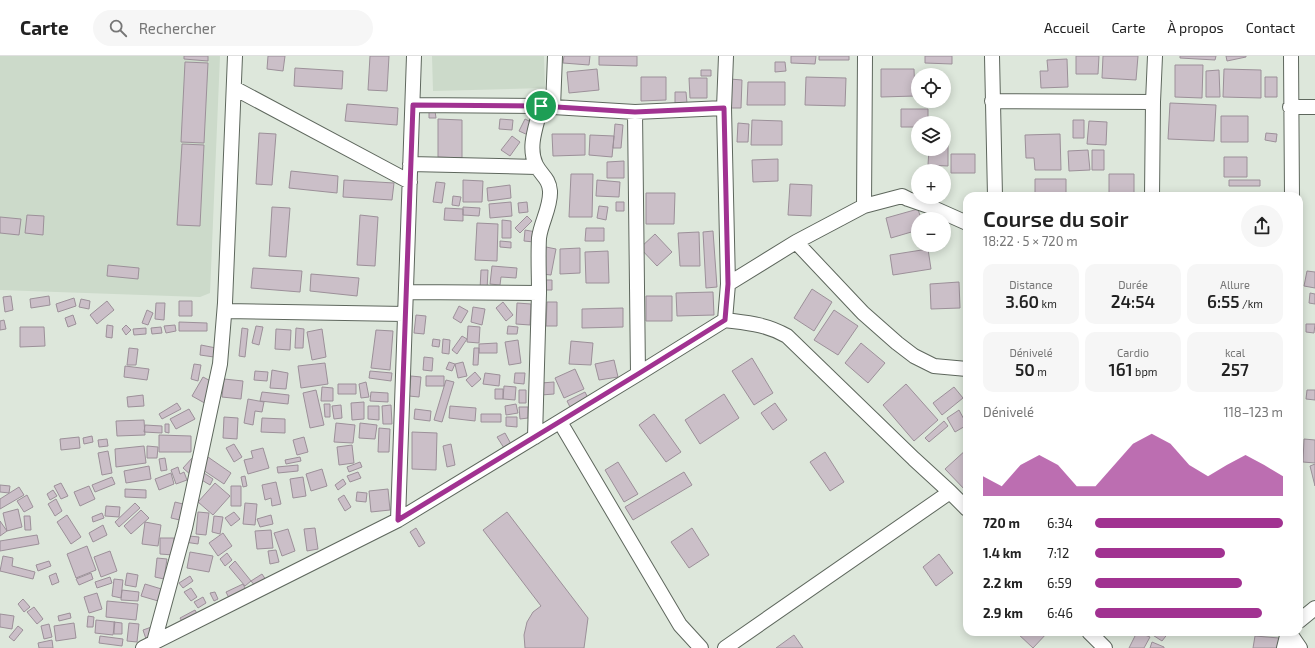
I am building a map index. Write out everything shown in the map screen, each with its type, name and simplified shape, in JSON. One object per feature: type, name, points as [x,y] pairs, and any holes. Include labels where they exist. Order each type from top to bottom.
[{"type":"street","points":[[149,645],[185,528],[220,364],[225,312],[235,56]]},
{"type":"street","points":[[398,520],[414,56]]},
{"type":"street","points":[[535,437],[539,238],[549,203],[550,192],[549,182],[537,167],[531,150],[547,106],[555,56]]},
{"type":"street","points":[[725,320],[728,284],[724,108],[726,56]]},
{"type":"street","points":[[864,206],[865,56]]},
{"type":"street","points":[[992,56],[995,192]]},
{"type":"street","points":[[1152,192],[1155,56]]},
{"type":"street","points":[[1290,56],[1292,192]]},
{"type":"street","points":[[234,88],[410,182]]},
{"type":"street","points":[[992,101],[1153,102]]},
{"type":"street","points":[[413,105],[547,106],[635,112],[724,108]]},
{"type":"street","points":[[1290,107],[1315,107]]},
{"type":"street","points":[[635,112],[638,374]]},
{"type":"street","points":[[410,164],[537,167]]},
{"type":"street","points":[[728,284],[796,242],[864,206],[902,196],[908,200],[931,207],[963,222]]},
{"type":"street","points":[[796,242],[863,313],[914,356],[934,366],[963,369]]},
{"type":"street","points":[[406,292],[539,293]]},
{"type":"street","points":[[225,312],[405,314]]},
{"type":"street","points":[[149,645],[398,520],[725,320],[758,324],[774,328],[787,336],[963,505]]},
{"type":"street","points":[[560,422],[680,625],[701,648]]},
{"type":"street","points":[[725,648],[950,492]]},
{"type":"street","points":[[1303,618],[1315,608]]},
{"type":"street","points":[[1094,636],[1105,648]]},
{"type":"street","points":[[1284,648],[1288,636]]},
{"type":"street","points":[[1292,636],[1300,648]]},
{"type":"shaded area","points":[[0,56],[220,56],[210,293],[200,297],[0,290]]},
{"type":"shaded area","points":[[432,56],[544,56],[545,88],[433,91]]},
{"type":"building","points":[[184,56],[208,56],[208,61],[184,59]]},
{"type":"building","points":[[268,56],[285,56],[283,71],[267,69]]},
{"type":"building","points":[[370,56],[389,56],[387,91],[368,90]]},
{"type":"building","points":[[564,56],[590,56],[589,65],[563,63]]},
{"type":"building","points":[[599,56],[637,56],[637,66],[599,65]]},
{"type":"building","points":[[791,56],[816,56],[815,64],[791,63]]},
{"type":"building","points":[[819,56],[849,56],[849,60],[819,60]]},
{"type":"building","points":[[925,56],[952,56],[952,64],[925,63]]},
{"type":"building","points":[[1076,56],[1099,56],[1098,74],[1076,74]]},
{"type":"building","points":[[1103,56],[1138,56],[1136,80],[1102,78]]},
{"type":"building","points":[[1180,56],[1216,56],[1215,60],[1180,58]]},
{"type":"building","points":[[1226,56],[1246,56],[1246,57],[1227,61]]},
{"type":"building","points":[[1067,59],[1068,87],[1041,88],[1040,71],[1048,71],[1047,60]]},
{"type":"building","points":[[185,62],[208,63],[204,143],[181,142]]},
{"type":"building","points":[[775,62],[785,62],[786,71],[775,72]]},
{"type":"building","points":[[1175,65],[1203,65],[1202,98],[1175,97]]},
{"type":"building","points":[[295,68],[343,71],[342,89],[294,86]]},
{"type":"building","points":[[597,69],[599,90],[569,93],[567,72]]},
{"type":"building","points":[[881,69],[911,69],[911,96],[881,97]]},
{"type":"building","points":[[1224,69],[1261,70],[1261,98],[1223,97]]},
{"type":"building","points":[[701,70],[711,70],[711,76],[701,76]]},
{"type":"building","points":[[1219,70],[1220,97],[1206,97],[1206,71]]},
{"type":"building","points":[[641,77],[666,77],[666,100],[641,101]]},
{"type":"building","points":[[806,77],[846,78],[845,106],[805,105]]},
{"type":"building","points":[[1265,77],[1277,77],[1277,97],[1265,97]]},
{"type":"building","points":[[689,78],[707,78],[707,98],[690,98]]},
{"type":"building","points":[[730,79],[742,80],[741,108],[728,108]]},
{"type":"building","points":[[748,82],[785,82],[785,105],[747,105]]},
{"type":"building","points":[[675,92],[686,92],[687,103],[675,103]]},
{"type":"building","points":[[1170,103],[1216,105],[1214,141],[1168,139]]},
{"type":"building","points":[[347,104],[398,108],[397,125],[345,121]]},
{"type":"building","points":[[901,109],[928,109],[928,116],[911,116],[911,127],[901,127]]},
{"type":"building","points":[[429,111],[435,111],[436,118],[429,118]]},
{"type":"building","points":[[1221,116],[1248,116],[1248,142],[1221,142]]},
{"type":"building","points":[[438,119],[462,120],[462,158],[438,157]]},
{"type":"building","points":[[500,119],[513,120],[512,130],[499,129]]},
{"type":"building","points":[[525,119],[533,123],[528,135],[519,131]]},
{"type":"building","points":[[752,120],[782,121],[782,145],[751,145]]},
{"type":"building","points":[[1073,120],[1084,120],[1084,138],[1073,138]]},
{"type":"building","points":[[1089,121],[1107,122],[1106,145],[1087,144]]},
{"type":"building","points":[[738,123],[749,124],[748,142],[737,142]]},
{"type":"building","points":[[615,124],[623,125],[621,148],[613,148]]},
{"type":"building","points":[[259,133],[276,134],[272,185],[256,184]]},
{"type":"building","points":[[1266,133],[1277,134],[1276,142],[1265,140]]},
{"type":"building","points":[[552,134],[585,134],[585,155],[553,156]]},
{"type":"building","points":[[1060,134],[1061,170],[1035,170],[1034,158],[1026,158],[1025,135]]},
{"type":"building","points":[[590,135],[614,136],[612,157],[589,155]]},
{"type":"building","points":[[512,136],[520,142],[510,156],[501,150]]},
{"type":"building","points":[[182,144],[204,145],[200,226],[177,225]]},
{"type":"building","points":[[1088,150],[1090,170],[1069,171],[1068,151]]},
{"type":"building","points":[[1092,150],[1104,150],[1104,170],[1092,170]]},
{"type":"building","points":[[951,154],[975,154],[975,173],[951,173]]},
{"type":"building","points":[[929,156],[948,156],[948,164],[928,164]]},
{"type":"building","points":[[1224,157],[1247,157],[1247,177],[1224,177]]},
{"type":"building","points":[[778,159],[778,181],[753,182],[752,160]]},
{"type":"building","points":[[624,161],[624,178],[607,178],[607,162]]},
{"type":"building","points":[[291,171],[338,176],[337,193],[289,188]]},
{"type":"building","points":[[571,174],[593,174],[592,217],[569,217]]},
{"type":"building","points":[[1109,174],[1134,174],[1134,192],[1109,192]]},
{"type":"building","points":[[1035,179],[1066,179],[1066,192],[1035,192]]},
{"type":"building","points":[[344,180],[394,183],[392,200],[343,197]]},
{"type":"building","points":[[463,180],[483,181],[482,202],[463,202]]},
{"type":"building","points":[[597,180],[620,182],[619,197],[596,196]]},
{"type":"building","points":[[1229,180],[1260,180],[1260,186],[1229,186]]},
{"type":"building","points":[[436,182],[445,183],[442,203],[433,202]]},
{"type":"building","points":[[790,184],[812,185],[811,216],[788,215]]},
{"type":"building","points":[[510,185],[511,198],[488,201],[487,188]]},
{"type":"building","points":[[646,193],[675,193],[674,224],[646,224]]},
{"type":"building","points":[[453,196],[461,197],[459,206],[452,205]]},
{"type":"building","points":[[511,202],[512,216],[490,218],[489,204]]},
{"type":"building","points":[[527,202],[528,212],[519,213],[518,203]]},
{"type":"building","points":[[616,202],[624,202],[624,211],[616,211]]},
{"type":"building","points":[[599,206],[608,207],[606,220],[597,218]]},
{"type":"building","points":[[272,207],[290,208],[286,257],[269,256]]},
{"type":"building","points":[[463,207],[480,208],[479,216],[463,215]]},
{"type":"building","points":[[445,208],[463,209],[463,221],[444,220]]},
{"type":"building","points":[[918,209],[919,212],[911,212],[911,232],[891,238],[886,218]]},
{"type":"building","points":[[27,215],[44,216],[43,235],[25,233]]},
{"type":"building","points":[[360,215],[378,217],[375,266],[357,265]]},
{"type":"building","points":[[527,216],[532,221],[520,233],[515,228]]},
{"type":"building","points":[[0,217],[21,219],[19,235],[0,233]]},
{"type":"building","points":[[502,220],[511,221],[511,238],[502,238]]},
{"type":"building","points":[[477,223],[498,224],[497,261],[475,260]]},
{"type":"building","points":[[586,228],[604,228],[604,241],[585,241]]},
{"type":"building","points":[[525,230],[536,232],[534,242],[524,241]]},
{"type":"building","points":[[713,231],[717,287],[706,288],[703,232]]},
{"type":"building","points":[[699,232],[700,266],[680,266],[678,233]]},
{"type":"building","points":[[655,234],[672,252],[657,266],[640,248]]},
{"type":"building","points":[[500,241],[511,242],[511,248],[500,247]]},
{"type":"building","points":[[546,247],[556,249],[551,275],[542,274]]},
{"type":"building","points":[[580,248],[580,273],[560,274],[560,249]]},
{"type":"building","points":[[608,251],[609,283],[586,283],[585,252]]},
{"type":"building","points":[[911,252],[928,252],[931,269],[893,275],[890,255]]},
{"type":"building","points":[[108,265],[139,268],[138,279],[107,276]]},
{"type":"building","points":[[492,266],[517,268],[516,278],[501,277],[500,285],[490,284]]},
{"type":"building","points":[[253,268],[302,271],[300,292],[251,288]]},
{"type":"building","points":[[481,270],[488,270],[487,290],[480,289]]},
{"type":"building","points":[[1307,271],[1315,272],[1315,288],[1304,286]]},
{"type":"building","points":[[311,274],[359,278],[357,296],[310,291]]},
{"type":"building","points":[[546,280],[552,280],[552,290],[546,290]]},
{"type":"building","points":[[959,282],[960,308],[931,309],[930,284]]},
{"type":"building","points":[[812,289],[832,302],[814,331],[794,318]]},
{"type":"building","points":[[713,292],[714,315],[677,316],[676,293]]},
{"type":"building","points":[[1310,293],[1315,294],[1315,304],[1309,303]]},
{"type":"building","points":[[11,296],[13,310],[5,312],[3,297]]},
{"type":"building","points":[[49,296],[50,305],[31,308],[30,299]]},
{"type":"building","points":[[646,296],[672,296],[672,321],[646,321]]},
{"type":"building","points":[[74,298],[76,306],[58,312],[56,304]]},
{"type":"building","points":[[81,299],[90,301],[89,309],[79,307]]},
{"type":"building","points":[[107,301],[114,310],[97,324],[90,315]]},
{"type":"building","points":[[179,301],[192,301],[192,316],[179,316]]},
{"type":"building","points":[[503,302],[513,315],[506,321],[496,308]]},
{"type":"building","points":[[547,302],[557,302],[557,326],[546,326]]},
{"type":"building","points":[[156,303],[165,303],[164,320],[155,319]]},
{"type":"building","points":[[517,303],[531,304],[530,325],[516,324]]},
{"type":"building","points":[[459,306],[468,311],[461,323],[453,318]]},
{"type":"building","points":[[473,307],[485,309],[482,325],[471,322]]},
{"type":"building","points":[[623,308],[623,327],[582,328],[582,309]]},
{"type":"building","points":[[147,310],[153,313],[148,325],[142,323]]},
{"type":"building","points":[[834,310],[858,326],[838,355],[814,340]]},
{"type":"building","points":[[73,315],[76,324],[68,327],[65,318]]},
{"type":"building","points":[[416,315],[426,316],[424,334],[414,333]]},
{"type":"building","points":[[4,320],[6,329],[0,330],[0,321]]},
{"type":"building","points":[[179,322],[207,323],[207,331],[179,331]]},
{"type":"building","points":[[1306,324],[1315,324],[1314,333],[1306,332]]},
{"type":"building","points":[[107,325],[113,326],[112,338],[106,337]]},
{"type":"building","points":[[126,325],[131,330],[126,335],[122,329]]},
{"type":"building","points":[[175,325],[176,331],[166,333],[164,326]]},
{"type":"building","points":[[256,326],[263,327],[259,345],[252,343]]},
{"type":"building","points":[[468,326],[480,327],[479,343],[467,342]]},
{"type":"building","points":[[508,326],[518,327],[517,334],[507,334]]},
{"type":"building","points":[[20,327],[44,327],[45,346],[20,347]]},
{"type":"building","points":[[161,327],[162,333],[152,334],[151,328]]},
{"type":"building","points":[[146,328],[146,334],[134,335],[133,329]]},
{"type":"building","points":[[242,328],[248,329],[245,357],[239,356]]},
{"type":"building","points":[[296,328],[304,329],[303,348],[295,348]]},
{"type":"building","points":[[276,329],[291,330],[290,350],[275,349]]},
{"type":"building","points":[[322,329],[326,357],[312,360],[307,332]]},
{"type":"building","points":[[376,330],[393,331],[390,370],[371,368]]},
{"type":"building","points":[[462,336],[467,339],[457,354],[452,350]]},
{"type":"building","points":[[433,339],[440,340],[439,347],[432,346]]},
{"type":"building","points":[[443,339],[450,340],[449,354],[442,353]]},
{"type":"building","points":[[518,340],[521,363],[509,365],[505,342]]},
{"type":"building","points":[[571,341],[593,343],[591,365],[569,364]]},
{"type":"building","points":[[497,343],[497,353],[479,353],[479,344]]},
{"type":"building","points":[[861,343],[885,363],[868,383],[845,363]]},
{"type":"building","points":[[201,345],[216,348],[214,357],[200,355]]},
{"type":"building","points":[[129,348],[138,349],[136,365],[127,365]]},
{"type":"building","points":[[474,348],[479,348],[478,365],[473,365]]},
{"type":"building","points":[[424,357],[433,358],[432,371],[423,370]]},
{"type":"building","points":[[752,358],[773,393],[754,405],[732,371]]},
{"type":"building","points":[[614,360],[618,377],[599,380],[595,364]]},
{"type":"building","points":[[449,362],[455,364],[452,371],[446,369]]},
{"type":"building","points":[[463,362],[467,376],[458,378],[455,364]]},
{"type":"building","points":[[325,363],[328,384],[301,388],[298,366]]},
{"type":"building","points":[[194,364],[201,365],[198,381],[191,379]]},
{"type":"building","points":[[125,366],[149,369],[147,380],[124,377]]},
{"type":"building","points":[[575,369],[584,389],[564,398],[555,378]]},
{"type":"building","points":[[272,370],[288,373],[286,389],[270,388]]},
{"type":"building","points":[[255,371],[268,372],[267,381],[254,380]]},
{"type":"building","points":[[370,371],[392,373],[391,381],[369,378]]},
{"type":"building","points":[[475,372],[481,379],[472,387],[466,380]]},
{"type":"building","points":[[485,373],[500,375],[499,386],[483,384]]},
{"type":"building","points":[[515,373],[525,373],[524,384],[514,383]]},
{"type":"building","points":[[411,376],[421,377],[419,397],[409,396]]},
{"type":"building","points":[[426,376],[444,376],[444,386],[426,386]]},
{"type":"building","points":[[203,377],[220,386],[210,406],[192,396]]},
{"type":"building","points":[[224,379],[243,381],[241,399],[222,397]]},
{"type":"building","points":[[446,380],[454,382],[442,422],[434,420]]},
{"type":"building","points":[[366,382],[369,397],[361,398],[359,384]]},
{"type":"building","points":[[554,382],[554,394],[541,395],[541,383]]},
{"type":"building","points":[[338,384],[356,384],[356,394],[338,394]]},
{"type":"building","points":[[906,384],[938,420],[914,441],[883,405]]},
{"type":"building","points":[[504,386],[516,387],[515,400],[503,399]]},
{"type":"building","points":[[322,387],[333,388],[333,401],[321,401]]},
{"type":"building","points":[[954,387],[963,398],[942,415],[933,403]]},
{"type":"building","points":[[495,389],[503,389],[503,399],[495,399]]},
{"type":"building","points":[[316,390],[324,425],[310,428],[303,393]]},
{"type":"building","points":[[519,390],[526,390],[526,403],[519,403]]},
{"type":"building","points":[[1307,390],[1315,390],[1315,400],[1306,399]]},
{"type":"building","points":[[262,392],[289,395],[288,404],[260,401]]},
{"type":"building","points":[[371,392],[388,393],[388,402],[370,401]]},
{"type":"building","points":[[585,392],[588,398],[570,407],[567,401]]},
{"type":"building","points":[[724,394],[739,418],[700,444],[685,420]]},
{"type":"building","points":[[143,395],[144,406],[128,407],[127,397]]},
{"type":"building","points":[[248,399],[264,402],[262,412],[255,411],[253,425],[244,423]]},
{"type":"building","points":[[364,402],[364,419],[352,420],[351,403]]},
{"type":"building","points":[[177,403],[181,409],[162,419],[159,414]]},
{"type":"building","points":[[775,403],[787,420],[773,430],[761,413]]},
{"type":"building","points":[[324,404],[330,404],[330,417],[325,417]]},
{"type":"building","points":[[516,404],[518,413],[506,415],[505,406]]},
{"type":"building","points":[[341,405],[342,418],[334,419],[332,406]]},
{"type":"building","points":[[391,405],[392,424],[383,424],[382,406]]},
{"type":"building","points":[[368,406],[379,406],[379,420],[368,419]]},
{"type":"building","points":[[450,406],[476,408],[475,421],[449,418]]},
{"type":"building","points":[[519,407],[528,407],[528,418],[520,419]]},
{"type":"building","points":[[189,409],[195,419],[176,429],[170,419]]},
{"type":"building","points":[[415,409],[431,411],[430,421],[414,419]]},
{"type":"building","points":[[959,410],[963,418],[963,427],[955,432],[947,418]]},
{"type":"building","points":[[481,414],[501,414],[501,422],[481,422]]},
{"type":"building","points":[[654,414],[681,452],[666,462],[639,425]]},
{"type":"building","points":[[224,417],[238,418],[237,439],[223,438]]},
{"type":"building","points":[[506,417],[517,417],[517,427],[506,426]]},
{"type":"building","points":[[262,418],[285,419],[285,433],[261,432]]},
{"type":"building","points":[[144,420],[145,435],[117,436],[116,421]]},
{"type":"building","points":[[944,421],[948,426],[929,442],[925,438]]},
{"type":"building","points":[[336,423],[355,425],[353,443],[334,442]]},
{"type":"building","points":[[360,423],[377,425],[375,439],[359,438]]},
{"type":"building","points":[[165,424],[169,424],[169,433],[165,432]]},
{"type":"building","points":[[145,425],[162,426],[162,433],[144,432]]},
{"type":"building","points":[[379,428],[390,429],[389,452],[378,452]]},
{"type":"building","points":[[412,432],[437,433],[436,470],[412,469]]},
{"type":"building","points":[[505,433],[511,444],[504,448],[497,437]]},
{"type":"building","points":[[159,435],[191,436],[191,452],[159,452]]},
{"type":"building","points":[[92,436],[93,442],[84,444],[83,438]]},
{"type":"building","points":[[79,437],[80,448],[61,450],[60,439]]},
{"type":"building","points":[[304,437],[308,452],[297,455],[293,440]]},
{"type":"building","points":[[107,439],[108,446],[99,447],[98,440]]},
{"type":"building","points":[[1304,439],[1315,440],[1315,463],[1303,462]]},
{"type":"building","points":[[234,444],[242,457],[234,462],[226,448]]},
{"type":"building","points":[[451,444],[455,465],[447,467],[443,446]]},
{"type":"building","points":[[352,445],[354,463],[339,465],[337,447]]},
{"type":"building","points":[[144,446],[146,463],[116,467],[115,449]]},
{"type":"building","points":[[147,446],[158,447],[157,458],[147,458]]},
{"type":"building","points":[[263,448],[269,468],[248,474],[244,460],[253,458],[251,451]]},
{"type":"building","points":[[108,451],[112,473],[102,475],[98,453]]},
{"type":"building","points":[[825,452],[844,482],[830,491],[810,462]]},
{"type":"building","points":[[963,453],[963,488],[945,469]]},
{"type":"building","points":[[193,457],[192,476],[183,468]]},
{"type":"building","points":[[208,457],[231,473],[224,484],[200,468]]},
{"type":"building","points":[[300,457],[301,461],[286,464],[285,460]]},
{"type":"building","points":[[165,458],[167,470],[161,471],[159,459]]},
{"type":"building","points":[[360,462],[362,467],[349,472],[347,467]]},
{"type":"building","points":[[618,462],[638,494],[624,502],[605,470]]},
{"type":"building","points":[[1315,464],[1315,486],[1310,466]]},
{"type":"building","points":[[298,465],[298,471],[278,473],[277,467]]},
{"type":"building","points":[[149,466],[151,479],[126,483],[124,471]]},
{"type":"building","points":[[178,467],[180,474],[184,472],[187,480],[176,484],[171,470]]},
{"type":"building","points":[[322,469],[327,486],[311,491],[306,474]]},
{"type":"building","points":[[358,472],[361,478],[350,482],[347,476]]},
{"type":"building","points":[[684,472],[692,485],[633,520],[625,507]]},
{"type":"building","points":[[171,473],[174,484],[159,490],[155,479]]},
{"type":"building","points":[[204,473],[213,479],[210,485],[200,479]]},
{"type":"building","points":[[245,476],[247,486],[243,487],[241,477]]},
{"type":"building","points":[[112,477],[115,484],[95,492],[92,485]]},
{"type":"building","points":[[303,477],[306,496],[293,498],[290,479]]},
{"type":"building","points":[[343,479],[346,484],[338,490],[335,485]]},
{"type":"building","points":[[276,482],[281,504],[272,506],[271,498],[265,500],[262,485]]},
{"type":"building","points":[[61,483],[68,496],[61,499],[54,486]]},
{"type":"building","points":[[215,483],[230,496],[213,515],[198,502]]},
{"type":"building","points":[[0,485],[10,486],[9,493],[0,492]]},
{"type":"building","points":[[89,486],[95,499],[80,506],[74,492]]},
{"type":"building","points":[[231,486],[241,486],[241,506],[231,506]]},
{"type":"building","points":[[19,487],[24,495],[0,509],[0,499]]},
{"type":"building","points":[[125,489],[146,490],[146,498],[125,497]]},
{"type":"building","points":[[388,489],[390,510],[371,512],[369,491]]},
{"type":"building","points":[[53,490],[57,496],[50,500],[47,494]]},
{"type":"building","points":[[357,492],[367,493],[366,502],[356,501]]},
{"type":"building","points":[[27,495],[33,507],[24,512],[17,501]]},
{"type":"building","points":[[344,495],[351,507],[345,511],[338,499]]},
{"type":"building","points":[[56,499],[62,511],[55,516],[48,504]]},
{"type":"building","points":[[175,502],[183,504],[180,520],[171,518]]},
{"type":"building","points":[[135,503],[140,508],[119,527],[115,522]]},
{"type":"building","points":[[245,503],[257,504],[255,525],[243,524]]},
{"type":"building","points":[[106,506],[120,507],[119,517],[105,516]]},
{"type":"building","points":[[18,509],[22,527],[7,531],[3,513]]},
{"type":"building","points":[[141,510],[149,518],[131,534],[124,526]]},
{"type":"building","points":[[198,512],[209,513],[206,535],[196,534]]},
{"type":"building","points":[[234,512],[240,519],[231,526],[225,518]]},
{"type":"building","points":[[507,512],[588,618],[584,648],[525,648],[524,635],[527,622],[533,612],[541,606],[483,530]]},
{"type":"building","points":[[102,513],[104,518],[93,522],[92,517]]},
{"type":"building","points":[[67,515],[81,537],[71,544],[57,522]]},
{"type":"building","points":[[271,515],[273,524],[260,527],[257,519]]},
{"type":"building","points":[[24,516],[30,516],[31,530],[25,530]]},
{"type":"building","points":[[214,516],[223,517],[220,534],[212,532]]},
{"type":"building","points":[[0,521],[7,531],[0,536]]},
{"type":"building","points":[[145,522],[161,525],[158,546],[142,544]]},
{"type":"building","points":[[103,525],[107,535],[93,542],[89,533]]},
{"type":"building","points":[[315,528],[318,549],[307,551],[304,529]]},
{"type":"building","points":[[416,528],[425,543],[419,547],[410,532]]},
{"type":"building","points":[[692,528],[709,555],[689,568],[671,542]]},
{"type":"building","points":[[288,529],[295,551],[282,556],[274,533]]},
{"type":"building","points":[[271,530],[273,548],[257,549],[255,531]]},
{"type":"building","points":[[223,533],[232,546],[218,556],[209,543]]},
{"type":"building","points":[[37,535],[39,544],[0,551],[0,541]]},
{"type":"building","points":[[179,535],[199,537],[198,544],[178,541]]},
{"type":"building","points":[[160,538],[174,538],[173,555],[160,554]]},
{"type":"building","points":[[87,546],[96,570],[76,578],[67,554]]},
{"type":"building","points":[[276,550],[279,562],[270,564],[268,551]]},
{"type":"building","points":[[110,551],[117,571],[101,577],[94,557]]},
{"type":"building","points":[[190,552],[213,556],[209,572],[187,568]]},
{"type":"building","points":[[227,553],[232,560],[225,566],[220,559]]},
{"type":"building","points":[[939,554],[953,573],[936,586],[923,567]]},
{"type":"building","points":[[3,556],[13,558],[12,566],[35,572],[33,579],[0,571]]},
{"type":"building","points":[[157,558],[167,559],[164,579],[155,577]]},
{"type":"building","points":[[49,561],[51,566],[38,571],[36,565]]},
{"type":"building","points":[[235,561],[251,581],[245,586],[229,567]]},
{"type":"building","points":[[56,573],[59,582],[52,585],[49,576]]},
{"type":"building","points":[[91,573],[93,579],[79,585],[76,579]]},
{"type":"building","points":[[127,573],[138,575],[136,587],[125,585]]},
{"type":"building","points":[[262,574],[266,580],[256,587],[251,581]]},
{"type":"building","points":[[190,576],[193,581],[183,588],[179,583]]},
{"type":"building","points":[[110,577],[112,583],[97,588],[95,582]]},
{"type":"building","points":[[114,579],[123,580],[121,598],[112,596]]},
{"type":"building","points":[[145,584],[168,591],[165,603],[141,596]]},
{"type":"building","points":[[243,584],[247,592],[230,600],[226,592]]},
{"type":"building","points":[[191,588],[197,597],[191,601],[184,592]]},
{"type":"building","points":[[122,590],[139,592],[138,601],[121,600]]},
{"type":"building","points":[[215,592],[218,599],[214,601],[210,593]]},
{"type":"building","points":[[97,593],[102,609],[89,613],[84,597]]},
{"type":"building","points":[[203,597],[206,603],[198,608],[194,602]]},
{"type":"building","points":[[23,599],[30,607],[24,612],[18,604]]},
{"type":"building","points":[[107,601],[138,604],[136,620],[106,617]]},
{"type":"building","points":[[34,607],[43,619],[37,624],[27,612]]},
{"type":"building","points":[[195,610],[199,617],[184,625],[180,618]]},
{"type":"building","points":[[70,613],[71,618],[59,621],[58,616]]},
{"type":"building","points":[[0,614],[14,616],[12,629],[0,627]]},
{"type":"building","points":[[88,616],[94,617],[93,627],[87,627]]},
{"type":"building","points":[[96,620],[115,622],[113,635],[95,633]]},
{"type":"building","points":[[114,622],[122,623],[122,634],[114,634]]},
{"type":"building","points":[[74,623],[76,638],[56,641],[54,626]]},
{"type":"building","points":[[129,623],[139,624],[137,642],[127,641]]},
{"type":"building","points":[[49,624],[52,637],[44,639],[41,626]]},
{"type":"building","points":[[157,625],[160,634],[146,639],[143,630]]},
{"type":"building","points":[[18,626],[23,630],[14,641],[9,637]]},
{"type":"building","points":[[794,635],[803,648],[776,648]]},
{"type":"building","points":[[100,636],[123,639],[122,646],[99,643]]},
{"type":"building","points":[[1020,636],[1044,636],[1033,648]]},
{"type":"building","points":[[1135,636],[1150,637],[1144,648],[1129,648]]},
{"type":"building","points":[[1154,636],[1166,636],[1162,641]]},
{"type":"building","points":[[1255,636],[1279,638],[1278,648],[1253,648]]},
{"type":"building","points":[[52,640],[53,648],[39,648],[38,643]]},
{"type":"building","points":[[1152,642],[1164,647],[1164,648],[1150,648]]},
{"type":"route","points":[[413,105],[541,106],[635,112],[724,108],[728,284],[725,320],[398,520],[413,105]]}]
